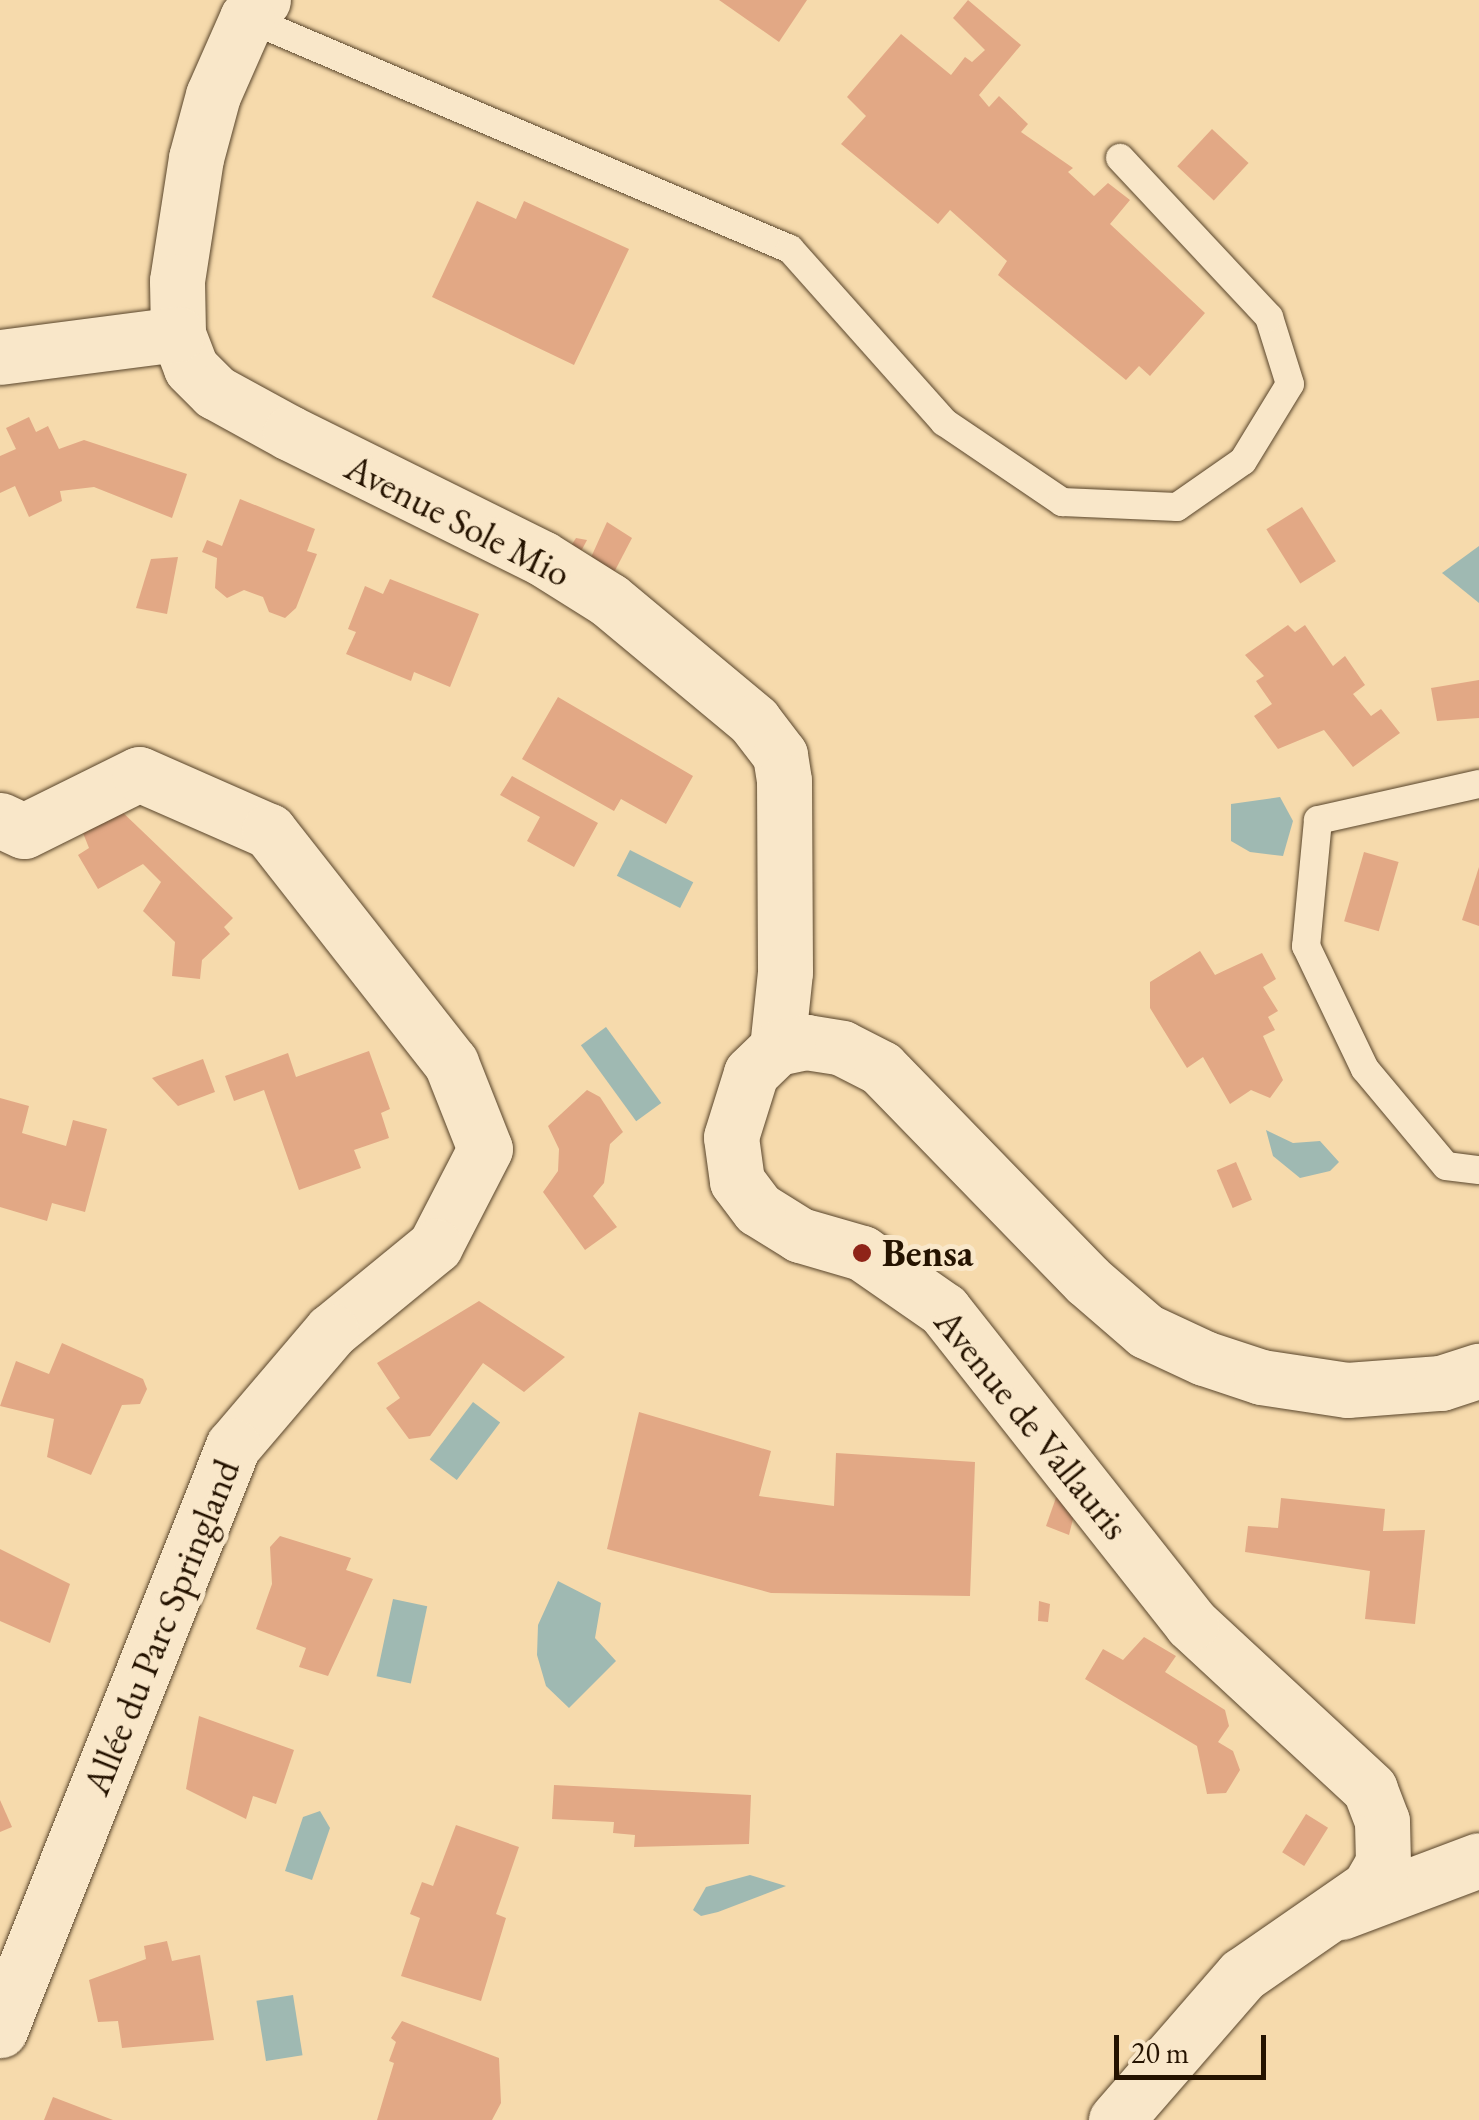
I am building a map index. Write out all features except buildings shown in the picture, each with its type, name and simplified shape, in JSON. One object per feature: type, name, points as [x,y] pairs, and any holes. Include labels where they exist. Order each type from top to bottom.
[{"type":"street","name":"Avenue Sole Mio","points":[[255,9],[213,95],[196,158],[176,281],[178,334],[191,368],[216,392],[542,558],[609,600],[754,721],[780,755],[784,781],[786,972],[777,1048]]},
{"type":"street","points":[[0,357],[178,334]]},
{"type":"street","name":"Allée du Parc Springland","points":[[0,820],[24,831],[139,774],[268,831],[451,1063],[485,1149],[435,1246],[331,1331],[233,1446],[0,2030]]},
{"type":"street","points":[[777,1048],[806,1042],[842,1048],[880,1068],[1087,1280],[1146,1331],[1204,1358],[1261,1377],[1348,1390],[1440,1383],[1479,1371]]},
{"type":"street","name":"Avenue de Vallauris","points":[[777,1048],[751,1073],[737,1102],[731,1136],[737,1181],[758,1209],[800,1235],[862,1253],[944,1310],[1191,1623],[1370,1789],[1382,1821],[1382,1863],[1369,1887],[1341,1912],[1242,1975],[1124,2116]]},
{"type":"street","points":[[1341,1912],[1479,1860]]},
{"type":"lane","points":[[255,9],[790,249],[944,422],[1062,502],[1177,507],[1243,461],[1290,384],[1269,317],[1120,158]]},
{"type":"lane","points":[[1479,784],[1318,820],[1306,946],[1365,1069],[1446,1166],[1479,1170]]},
{"type":"water","points":[[1479,546],[1479,603],[1442,573]]},
{"type":"water","points":[[1280,797],[1293,821],[1283,856],[1250,852],[1231,841],[1231,804]]},
{"type":"water","points":[[630,850],[693,882],[680,908],[617,876]]},
{"type":"water","points":[[606,1027],[661,1103],[636,1121],[581,1045]]},
{"type":"water","points":[[1266,1130],[1293,1143],[1320,1141],[1339,1162],[1330,1171],[1300,1178],[1273,1156]]},
{"type":"water","points":[[473,1402],[500,1422],[457,1480],[430,1460]]},
{"type":"water","points":[[558,1581],[601,1603],[595,1638],[616,1661],[569,1708],[546,1686],[537,1655],[538,1625]]},
{"type":"water","points":[[393,1599],[427,1606],[411,1684],[377,1676]]},
{"type":"water","points":[[320,1811],[330,1828],[312,1880],[285,1871],[303,1817]]},
{"type":"water","points":[[750,1875],[786,1886],[718,1912],[701,1916],[693,1910],[706,1887]]},
{"type":"water","points":[[293,1995],[303,2055],[266,2061],[256,2001]]},
{"type":"place","name":"Bensa","points":[[862,1253]]}]
